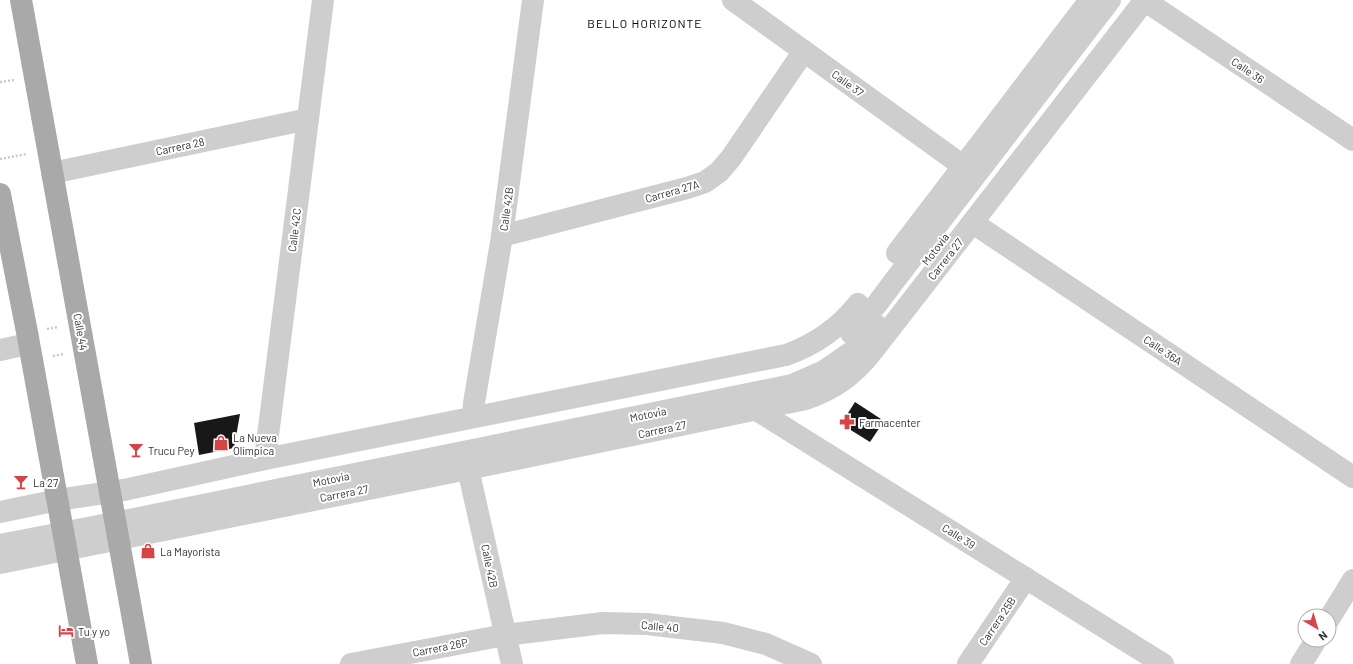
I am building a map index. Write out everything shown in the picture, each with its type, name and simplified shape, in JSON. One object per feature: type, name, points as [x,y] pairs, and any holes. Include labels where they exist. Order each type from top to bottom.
[{"type":"main road","name":"Calle 44","points":[[21,0],[141,664]]},
{"type":"main road","points":[[0,194],[87,664]]},
{"type":"street","name":"Calle 42C","points":[[265,459],[323,0]]},
{"type":"street","name":"Calle 42B","points":[[473,418],[474,403],[502,236],[533,0]]},
{"type":"street","name":"Calle 37","points":[[733,0],[962,166]]},
{"type":"street","name":"Carrera 27","points":[[0,563],[62,525],[114,516],[265,459],[786,355],[808,346],[825,336],[855,308],[1090,0]]},
{"type":"street","name":"Motovia","points":[[114,516],[780,373],[808,365],[826,355],[843,342],[877,304],[1110,0]]},
{"type":"street","name":"Motovia","points":[[114,516],[792,385],[824,371],[853,351],[878,323],[1125,0]]},
{"type":"street","name":"Carrera 27","points":[[0,512],[62,525],[114,516],[468,468],[806,399],[831,388],[850,376],[860,367],[973,223],[1144,0]]},
{"type":"street","name":"Calle 36","points":[[1144,0],[1353,140]]},
{"type":"street","name":"Carrera 27A","points":[[502,236],[705,182],[719,172],[731,158],[804,51]]},
{"type":"street","name":"Carrera 28","points":[[52,173],[308,119]]},
{"type":"street","name":"Calle 36A","points":[[973,223],[1353,477]]},
{"type":"street","points":[[0,350],[29,345]]},
{"type":"street","name":"Calle 39","points":[[755,409],[1163,664]]},
{"type":"street","name":"Calle 42B","points":[[468,468],[512,664]]},
{"type":"street","points":[[0,532],[62,525]]},
{"type":"street","points":[[0,545],[62,525]]},
{"type":"street","name":"Carrera 25B","points":[[968,664],[1026,578]]},
{"type":"street","points":[[1336,608],[1353,580]]},
{"type":"street","name":"Calle 40","points":[[505,635],[603,623],[647,624],[723,633],[766,644],[810,664]]},
{"type":"street","name":"Carrera 26P","points":[[351,664],[505,635]]},
{"type":"street","points":[[1301,664],[1311,648]]},
{"type":"path","points":[[29,345],[80,324]]},
{"type":"path","points":[[29,345],[85,350]]},
{"type":"building","points":[[855,402],[884,421],[870,442],[841,424]]},
{"type":"building","points":[[240,414],[234,448],[199,455],[194,423]]},
{"type":"place","name":"Farmacenter","points":[[847,422]]},
{"type":"place","name":"La Nueva Olímpica","points":[[221,443]]},
{"type":"place","name":"Trucu Pey","points":[[136,450]]},
{"type":"place","name":"La 27","points":[[21,482]]},
{"type":"place","name":"La Mayorista","points":[[148,551]]},
{"type":"place","name":"Tu y yo","points":[[66,631]]},
{"type":"district","name":"BELLO HORIZONTE","points":[[645,23]]}]
